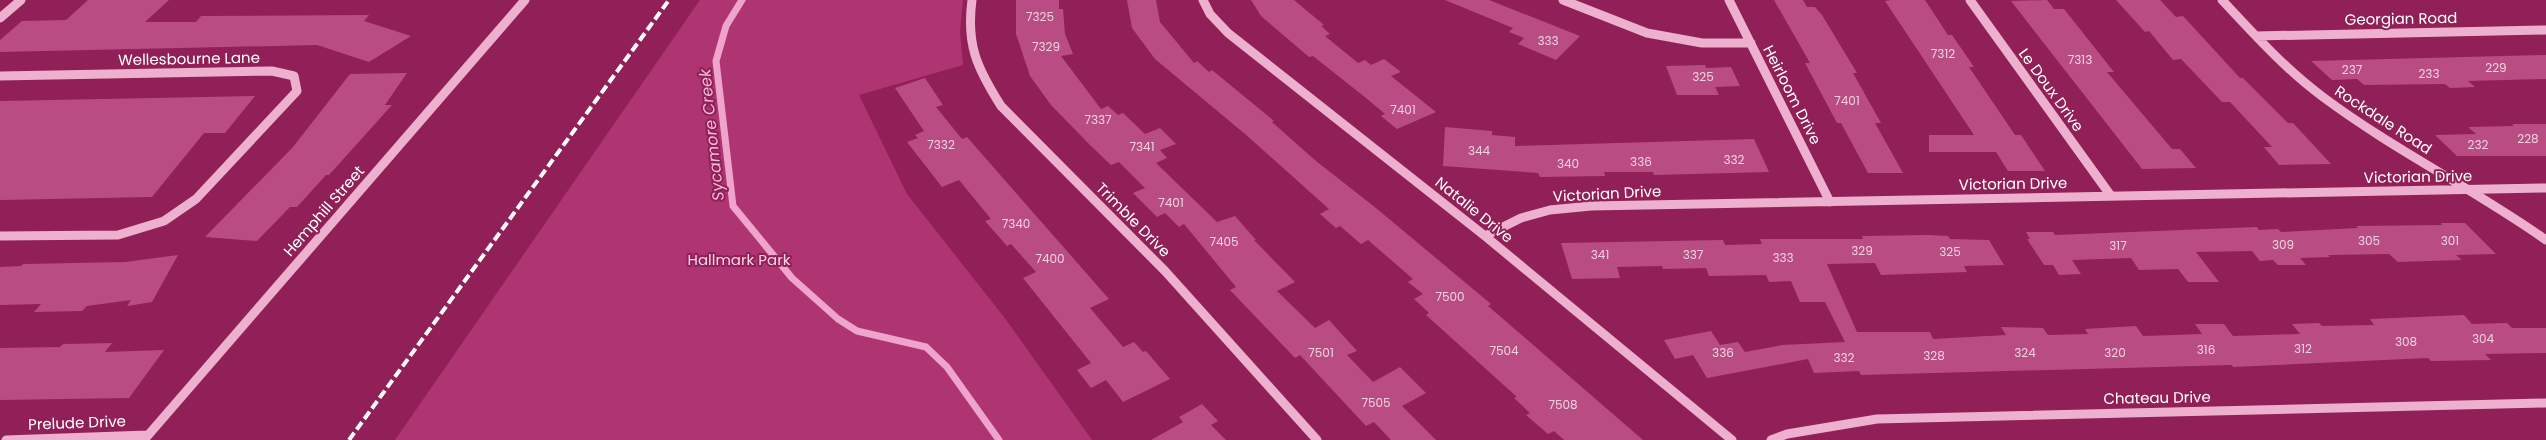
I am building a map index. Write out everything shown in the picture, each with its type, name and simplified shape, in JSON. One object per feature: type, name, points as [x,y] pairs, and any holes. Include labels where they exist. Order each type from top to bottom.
[{"type":"street","points":[[0,18],[21,0]]},
{"type":"street","name":"Hemphill Street","points":[[146,438],[525,0]]},
{"type":"street","name":"Trimble Drive","points":[[972,0],[969,28],[983,74],[1001,106],[1165,271],[1317,440]]},
{"type":"street","name":"Natalie Drive","points":[[1203,0],[1210,14],[1228,33],[1486,236],[1732,440]]},
{"type":"street","points":[[1563,0],[1647,33],[1702,44],[1751,44]]},
{"type":"street","name":"Heirloom Drive","points":[[1729,0],[1830,202]]},
{"type":"street","name":"Le Doux Drive","points":[[1970,0],[2111,196]]},
{"type":"street","name":"Rockdale Road","points":[[2222,0],[2296,75],[2342,111],[2470,190],[2546,240]]},
{"type":"street","name":"Georgian Road","points":[[2256,36],[2546,30]]},
{"type":"street","name":"Wellesbourne Lane","points":[[0,76],[272,71],[294,76],[297,91],[196,199],[164,221],[118,235],[0,236]]},
{"type":"street","name":"Victorian Drive","points":[[1486,236],[1521,218],[1550,210],[1591,206],[2546,188]]},
{"type":"street","name":"Chateau Drive","points":[[1771,440],[1787,434],[1877,419],[2546,403]]},
{"type":"street","name":"Prelude Drive","points":[[6,440],[146,438]]},
{"type":"green space","name":"Hallmark Park","points":[[700,0],[963,0],[960,32],[963,65],[859,95],[907,194],[1004,317],[1092,440],[395,440]]},
{"type":"building","points":[[88,0],[169,0],[145,22],[196,22],[201,16],[369,15],[364,21],[411,36],[369,62],[317,45],[0,52],[0,40],[22,21],[66,20]]},
{"type":"building","points":[[1016,0],[1059,0],[1059,9],[1063,9],[1065,34],[1073,54],[1061,56],[1101,109],[1108,106],[1118,115],[1123,113],[1145,134],[1160,128],[1176,144],[1160,150],[1167,158],[1156,163],[1217,222],[1235,216],[1256,240],[1254,240],[1295,282],[1277,291],[1315,328],[1329,320],[1357,351],[1347,355],[1373,382],[1400,367],[1426,393],[1402,406],[1436,440],[1391,440],[1374,422],[1366,426],[1300,355],[1295,358],[1230,290],[1236,287],[1184,224],[1179,227],[1165,213],[1157,217],[1133,193],[1145,188],[1119,162],[1111,165],[1090,145],[1051,105],[1030,76],[1016,34]]},
{"type":"building","points":[[1127,0],[1156,0],[1160,22],[1194,63],[1197,61],[1209,72],[1212,70],[1274,121],[1272,122],[1316,161],[1376,208],[1491,304],[1488,306],[1643,440],[1564,440],[1554,431],[1548,434],[1526,415],[1530,413],[1514,398],[1517,397],[1426,315],[1429,313],[1414,299],[1423,294],[1408,282],[1413,279],[1368,240],[1361,244],[1340,226],[1336,228],[1320,214],[1329,209],[1245,134],[1155,59],[1132,28]]},
{"type":"building","points":[[1251,0],[1294,0],[1324,25],[1321,26],[1330,34],[1325,36],[1358,63],[1365,60],[1371,65],[1384,59],[1401,72],[1391,76],[1436,112],[1397,129],[1381,116],[1385,114],[1366,98],[1313,56],[1309,57],[1261,16]]},
{"type":"building","points":[[1445,0],[1489,0],[1580,36],[1556,60],[1518,44],[1524,38],[1509,32],[1513,28]]},
{"type":"building","points":[[1774,0],[1803,0],[1807,7],[1815,7],[1822,15],[1857,73],[1853,73],[1881,123],[1875,123],[1903,173],[1868,173],[1841,123],[1837,123],[1805,63],[1810,63]]},
{"type":"building","points":[[1925,0],[1948,35],[1952,35],[1974,67],[1969,67],[2015,135],[2021,135],[2045,171],[2008,171],[1996,152],[1929,152],[1929,135],[1974,135],[1885,1]]},
{"type":"building","points":[[2047,0],[2054,9],[2064,9],[2114,72],[2107,72],[2172,149],[2180,149],[2196,168],[2142,169],[2011,1]]},
{"type":"building","points":[[2116,0],[2160,0],[2176,17],[2183,16],[2240,78],[2243,78],[2288,123],[2293,123],[2331,164],[2279,165],[2264,147],[2272,147],[2230,102],[2222,102],[2181,59],[2173,60],[2149,31],[2145,32]]},
{"type":"building","points":[[2546,55],[2546,79],[2468,81],[2475,87],[2450,88],[2445,84],[2364,85],[2357,79],[2332,80],[2311,61]]},
{"type":"building","points":[[1705,65],[1706,68],[1731,67],[1740,86],[1715,87],[1719,95],[1677,95],[1666,66]]},
{"type":"building","points":[[407,73],[385,105],[392,105],[329,175],[326,175],[297,207],[290,207],[257,241],[205,237],[293,147],[350,74]]},
{"type":"building","points":[[925,78],[943,105],[936,107],[962,139],[967,137],[1109,299],[1090,308],[1123,347],[1134,342],[1143,352],[1146,351],[1170,379],[1123,402],[1106,380],[1091,388],[1077,370],[1091,363],[1023,278],[1036,272],[1011,244],[1007,246],[985,221],[991,219],[959,180],[942,187],[907,142],[918,138],[915,135],[924,131],[895,88]]},
{"type":"building","points":[[255,96],[225,133],[204,133],[152,197],[0,200],[0,101]]},
{"type":"building","points":[[2512,124],[2546,124],[2546,156],[2457,156],[2435,135],[2476,134],[2468,127],[2514,126]]},
{"type":"building","points":[[1445,127],[1492,131],[1492,135],[1515,137],[1515,146],[1754,139],[1769,172],[1654,175],[1653,172],[1604,172],[1605,176],[1540,177],[1538,173],[1443,166]]},
{"type":"building","points":[[2441,223],[2465,223],[2496,254],[2456,255],[2462,260],[2398,262],[2389,254],[2328,255],[2330,257],[2300,258],[2306,265],[2278,265],[2273,260],[2260,261],[2252,251],[2196,252],[2219,282],[2188,282],[2178,269],[2139,270],[2131,258],[2072,260],[2081,274],[2059,275],[2053,265],[2044,265],[2027,239],[2030,239],[2026,232],[2053,232],[2055,235],[2257,227],[2259,230],[2278,229],[2281,232],[2358,228],[2356,226],[2442,225]]},
{"type":"building","points":[[1862,236],[1948,236],[1950,239],[1989,240],[2004,265],[1964,266],[1967,272],[1881,275],[1875,263],[1827,264],[1857,332],[1930,332],[1933,339],[2006,335],[2001,327],[2043,328],[2048,335],[2088,334],[2085,329],[2136,326],[2143,336],[2202,334],[2195,324],[2224,324],[2233,336],[2300,334],[2292,324],[2319,323],[2322,326],[2374,325],[2370,319],[2464,315],[2472,324],[2507,323],[2512,328],[2546,328],[2546,353],[2485,354],[2491,360],[2431,361],[2428,358],[2233,367],[2232,365],[1861,375],[1859,371],[1814,373],[1808,359],[1707,378],[1693,355],[1675,359],[1664,340],[1711,331],[1720,345],[1738,342],[1745,352],[1782,345],[1845,342],[1825,302],[1800,302],[1791,281],[1769,282],[1766,275],[1709,276],[1706,268],[1663,269],[1662,266],[1617,267],[1620,278],[1572,279],[1561,243],[1723,240],[1725,245],[1762,244],[1760,239],[1863,239]]},
{"type":"building","points":[[178,255],[152,302],[127,306],[131,300],[87,306],[82,311],[34,312],[41,304],[0,305],[0,267],[21,266],[23,264],[125,262]]},
{"type":"building","points":[[112,343],[105,352],[164,350],[129,398],[0,400],[0,348],[60,347],[63,344]]},
{"type":"building","points":[[1202,404],[1218,421],[1211,425],[1226,440],[1151,440],[1183,422],[1179,417]]},
{"type":"waterway","name":"Sycamore Creek","points":[[742,0],[726,26],[716,61],[733,206],[792,278],[838,319],[857,331],[926,347],[947,367],[999,440]]},
{"type":"railway","points":[[349,440],[669,0]]}]
